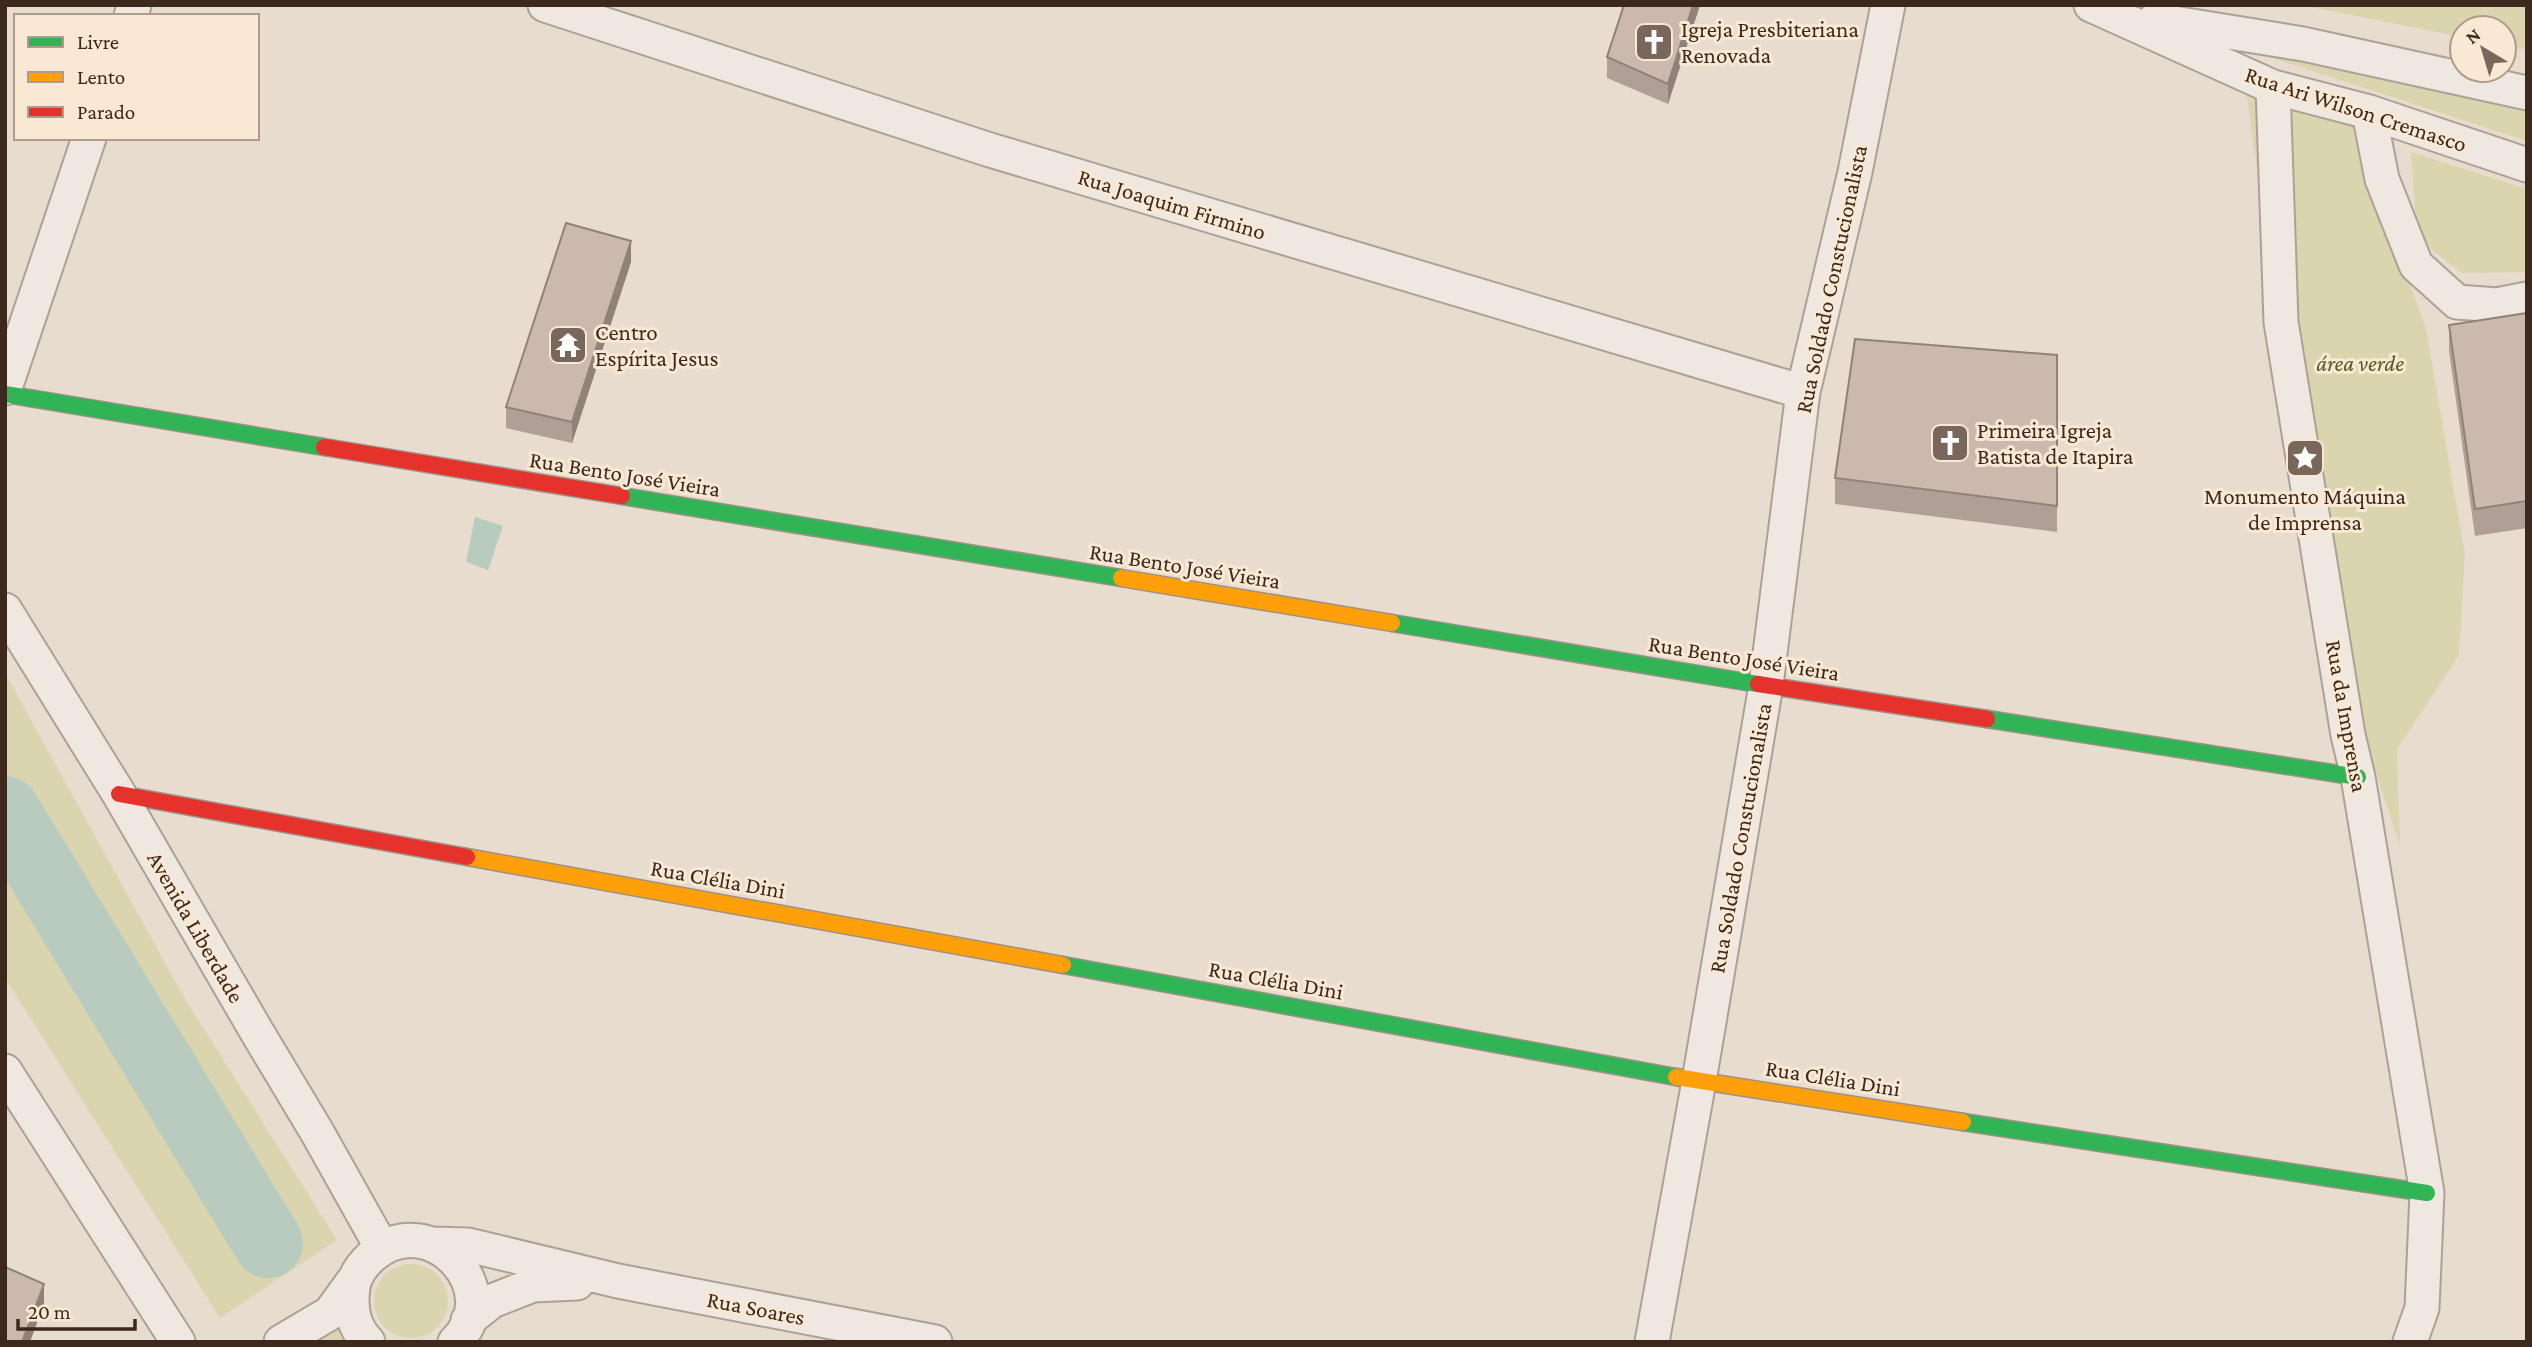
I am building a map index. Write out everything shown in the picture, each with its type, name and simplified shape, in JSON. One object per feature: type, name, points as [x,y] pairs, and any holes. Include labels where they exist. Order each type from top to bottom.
[{"type":"street","name":"Rua Joaquim Firmino","points":[[545,5],[990,150],[1803,393]]},
{"type":"street","name":"Rua Soldado Constucionalista","points":[[1652,1342],[1766,685],[1803,393],[1855,172],[1888,5]]},
{"type":"street","name":"Rua Ari Wilson Cremasco","points":[[2101,9],[2273,87],[2369,113],[2527,165]]},
{"type":"street","name":"Rua Ari Wilson Cremasco","points":[[2101,9],[2303,44],[2527,93]]},
{"type":"street","name":"Rua da Imprensa","points":[[2273,87],[2281,322],[2348,735],[2358,777],[2427,1192],[2422,1308],[2410,1342]]},
{"type":"street","points":[[2369,113],[2382,178],[2416,265],[2457,302],[2497,305],[2527,299]]},
{"type":"street","points":[[5,388],[88,140]]},
{"type":"street","name":"Rua Bento José Vieira","points":[[5,394],[1766,685],[2358,777]]},
{"type":"street","name":"Avenida Liberdade","points":[[5,610],[119,793],[382,1248]]},
{"type":"street","name":"Rua Clélia Dini","points":[[119,793],[1699,1081],[2427,1192]]},
{"type":"street","points":[[5,1071],[177,1342]]},
{"type":"street","points":[[281,1342],[330,1313],[364,1263],[382,1248],[396,1242],[414,1240],[432,1244],[468,1245],[618,1281]]},
{"type":"street","points":[[432,1244],[448,1253],[461,1266],[469,1283],[472,1302],[462,1331]]},
{"type":"street","points":[[354,1280],[351,1299],[353,1319],[368,1342]]},
{"type":"street","points":[[462,1331],[492,1301],[533,1285],[618,1281]]},
{"type":"street","name":"Rua Soares","points":[[618,1281],[935,1342]]},
{"type":"green space","points":[[2301,5],[2527,5],[2527,50],[2518,48],[2518,14],[2448,14],[2448,34]]},
{"type":"green space","points":[[2254,52],[2527,112],[2527,141]]},
{"type":"green space","name":"área verde","points":[[2245,84],[2354,126],[2426,329],[2465,554],[2459,655],[2397,749],[2400,846],[2349,691],[2260,190]]},
{"type":"green space","points":[[2411,152],[2527,189],[2527,272],[2462,273],[2417,239]]},
{"type":"green space","points":[[5,673],[185,999],[337,1240],[220,1318],[5,978]]},
{"type":"green space","points":[[411,1264],[425,1267],[437,1275],[445,1287],[448,1301],[445,1315],[437,1327],[425,1335],[411,1338],[397,1335],[385,1327],[377,1315],[374,1301],[377,1287],[385,1275],[397,1267]]},
{"type":"green space","points":[[341,1325],[352,1342],[316,1342]]},
{"type":"shaded area","points":[[475,517],[503,526],[488,570],[466,562]]},
{"type":"building","name":"Igreja Presbiteriana Renovada","points":[[1624,5],[1693,5],[1668,84],[1607,57]]},
{"type":"building","name":"Centro Espírita Jesus","points":[[566,223],[631,241],[572,422],[506,407]]},
{"type":"building","points":[[2527,313],[2527,501],[2475,509],[2449,325]]},
{"type":"building","name":"Primeira Igreja Batista de Itapira","points":[[1855,339],[2057,355],[2057,506],[1835,478]]},
{"type":"building","points":[[5,1267],[44,1284],[22,1342],[5,1342]]},
{"type":"waterway","points":[[5,811],[268,1243]]},
{"type":"traffic: fast","points":[[5,394],[324,447]]},
{"type":"traffic: fast","points":[[622,496],[1121,578]]},
{"type":"traffic: fast","points":[[1392,623],[1758,684]]},
{"type":"traffic: fast","points":[[1987,719],[2358,777]]},
{"type":"traffic: fast","points":[[1063,965],[1676,1077]]},
{"type":"traffic: fast","points":[[1963,1122],[2427,1193]]},
{"type":"traffic: slow","points":[[1121,578],[1392,623]]},
{"type":"traffic: slow","points":[[467,857],[1063,965]]},
{"type":"traffic: slow","points":[[1676,1077],[1963,1122]]},
{"type":"traffic: jam","points":[[324,447],[622,496]]},
{"type":"traffic: jam","points":[[1758,684],[1987,719]]},
{"type":"traffic: jam","points":[[119,794],[467,857]]},
{"type":"place","name":"Igreja Presbiteriana Renovada","points":[[1654,42]]},
{"type":"place","name":"Centro Espírita Jesus","points":[[568,345]]},
{"type":"place","name":"Primeira Igreja Batista de Itapira","points":[[1950,443]]},
{"type":"place","name":"Monumento Máquina de Imprensa","points":[[2305,458]]}]
